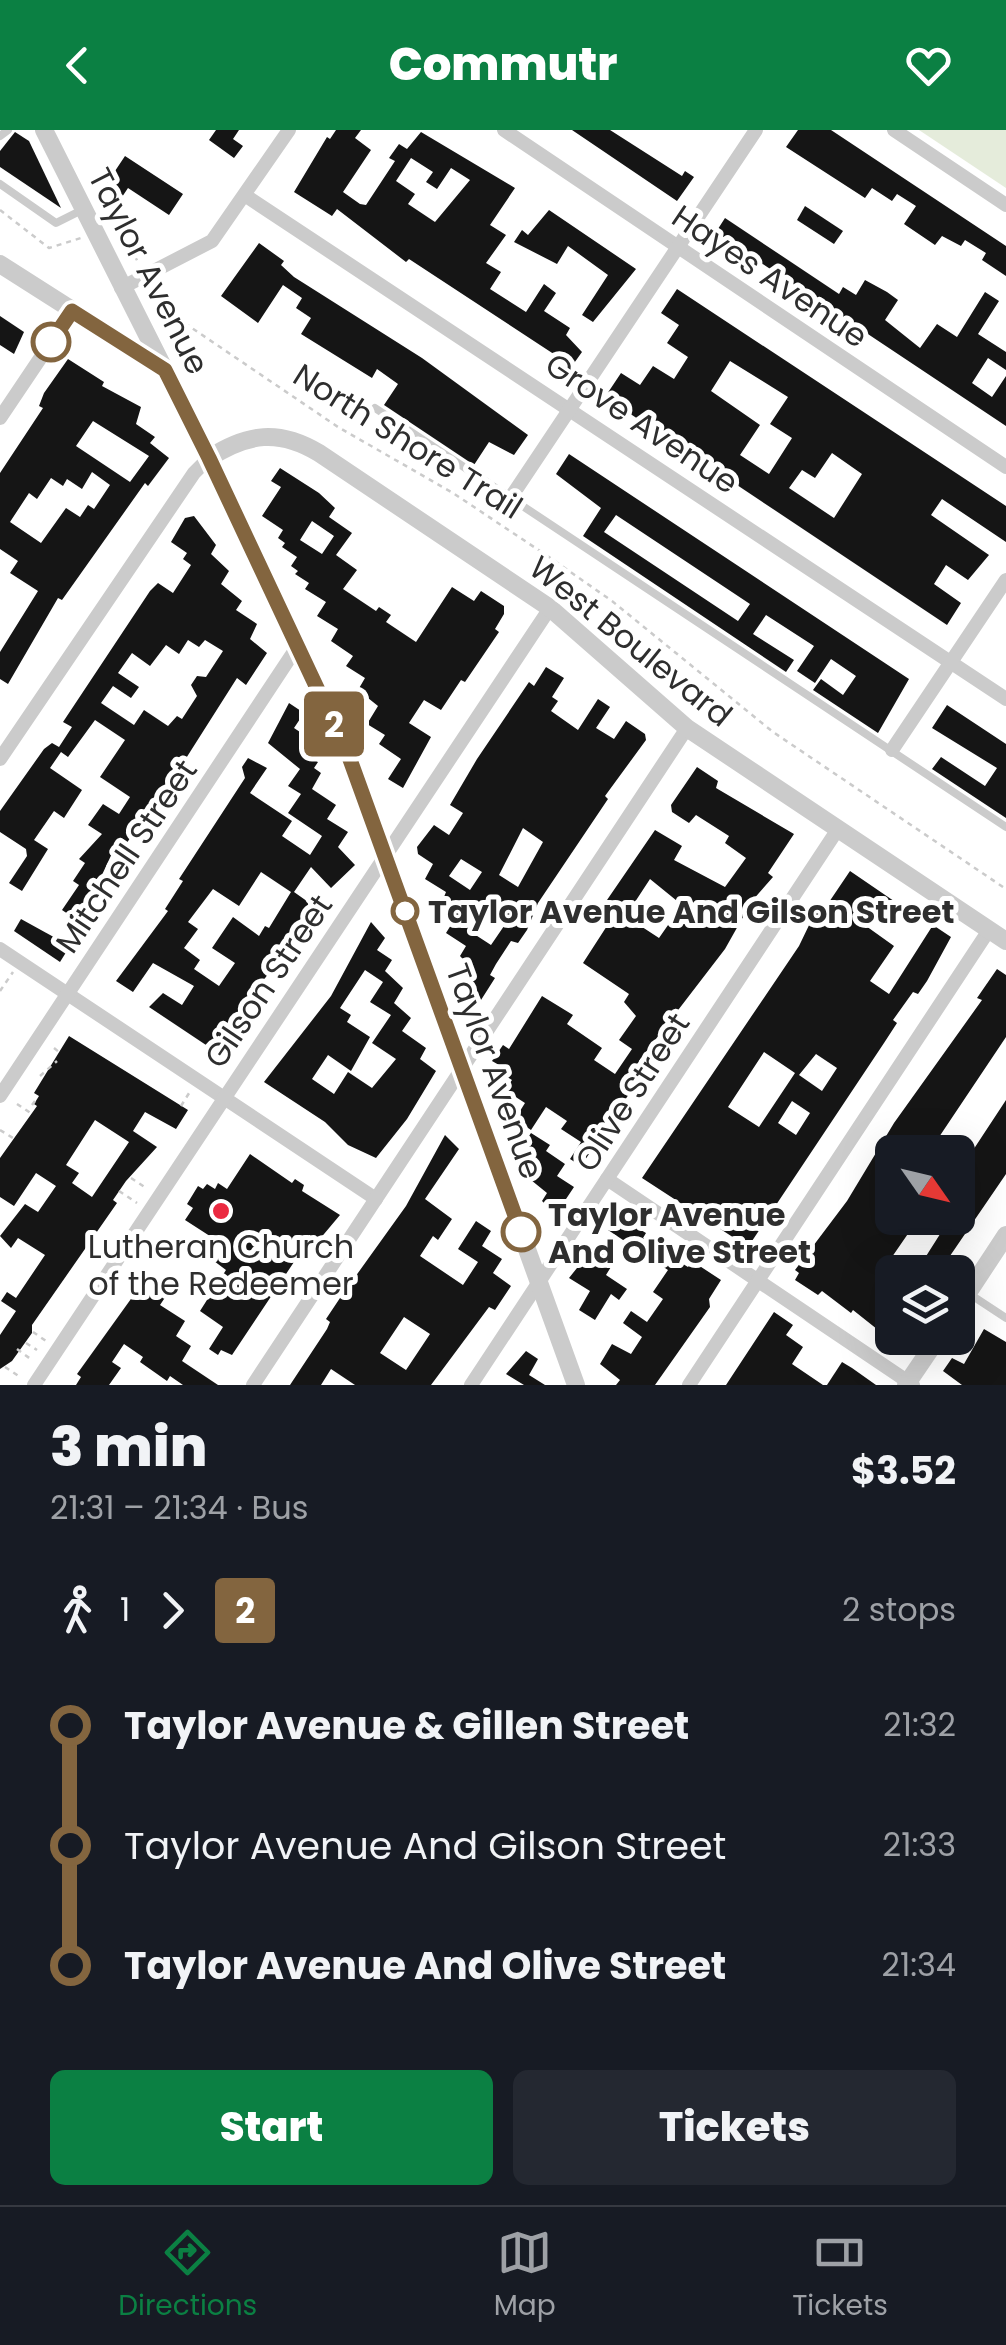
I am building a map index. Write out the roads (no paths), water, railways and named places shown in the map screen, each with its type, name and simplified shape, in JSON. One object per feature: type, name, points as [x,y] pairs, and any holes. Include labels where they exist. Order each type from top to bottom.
[{"type":"street","name":"Taylor Avenue","points":[[44,130],[209,458],[348,754],[576,1385]]},
{"type":"street","points":[[121,288],[212,241],[289,130]]},
{"type":"street","name":"Hayes Avenue","points":[[504,130],[1006,467]]},
{"type":"street","points":[[512,497],[756,130]]},
{"type":"street","points":[[894,130],[1006,205]]},
{"type":"street","name":"Grove Avenue","points":[[246,196],[1006,699]]},
{"type":"street","points":[[0,264],[165,370]]},
{"type":"street","points":[[0,418],[72,311]]},
{"type":"street","name":"West Boulevard","points":[[209,458],[260,436],[282,435],[300,441],[550,608],[688,728],[1006,941]]},
{"type":"street","points":[[0,759],[194,474],[209,458]]},
{"type":"street","points":[[892,750],[1006,580]]},
{"type":"street","name":"Gilson Street","points":[[28,1381],[159,1196],[550,608]]},
{"type":"street","name":"Mitchell Street","points":[[0,1096],[297,647]]},
{"type":"street","points":[[253,1385],[688,728]]},
{"type":"street","name":"Olive Street","points":[[471,1385],[838,829]]},
{"type":"street","points":[[689,1385],[989,930]]},
{"type":"street","points":[[0,949],[376,1199]]},
{"type":"street","points":[[607,1180],[910,1384],[928,1355]]},
{"type":"street","points":[[975,1280],[1006,1234]]},
{"type":"lane","points":[[0,136],[8,130]]},
{"type":"lane","points":[[0,184],[56,223],[84,209]]},
{"type":"lane","points":[[375,408],[1006,827]]},
{"type":"lane","points":[[975,1305],[1006,1318]]},
{"type":"place","name":"Taylor Avenue And Gilson Street","points":[[405,911]]},
{"type":"place","name":"Lutheran Church of the Redeemer","points":[[221,1211]]},
{"type":"place","name":"Taylor Avenue And Olive Street","points":[[521,1232]]}]
